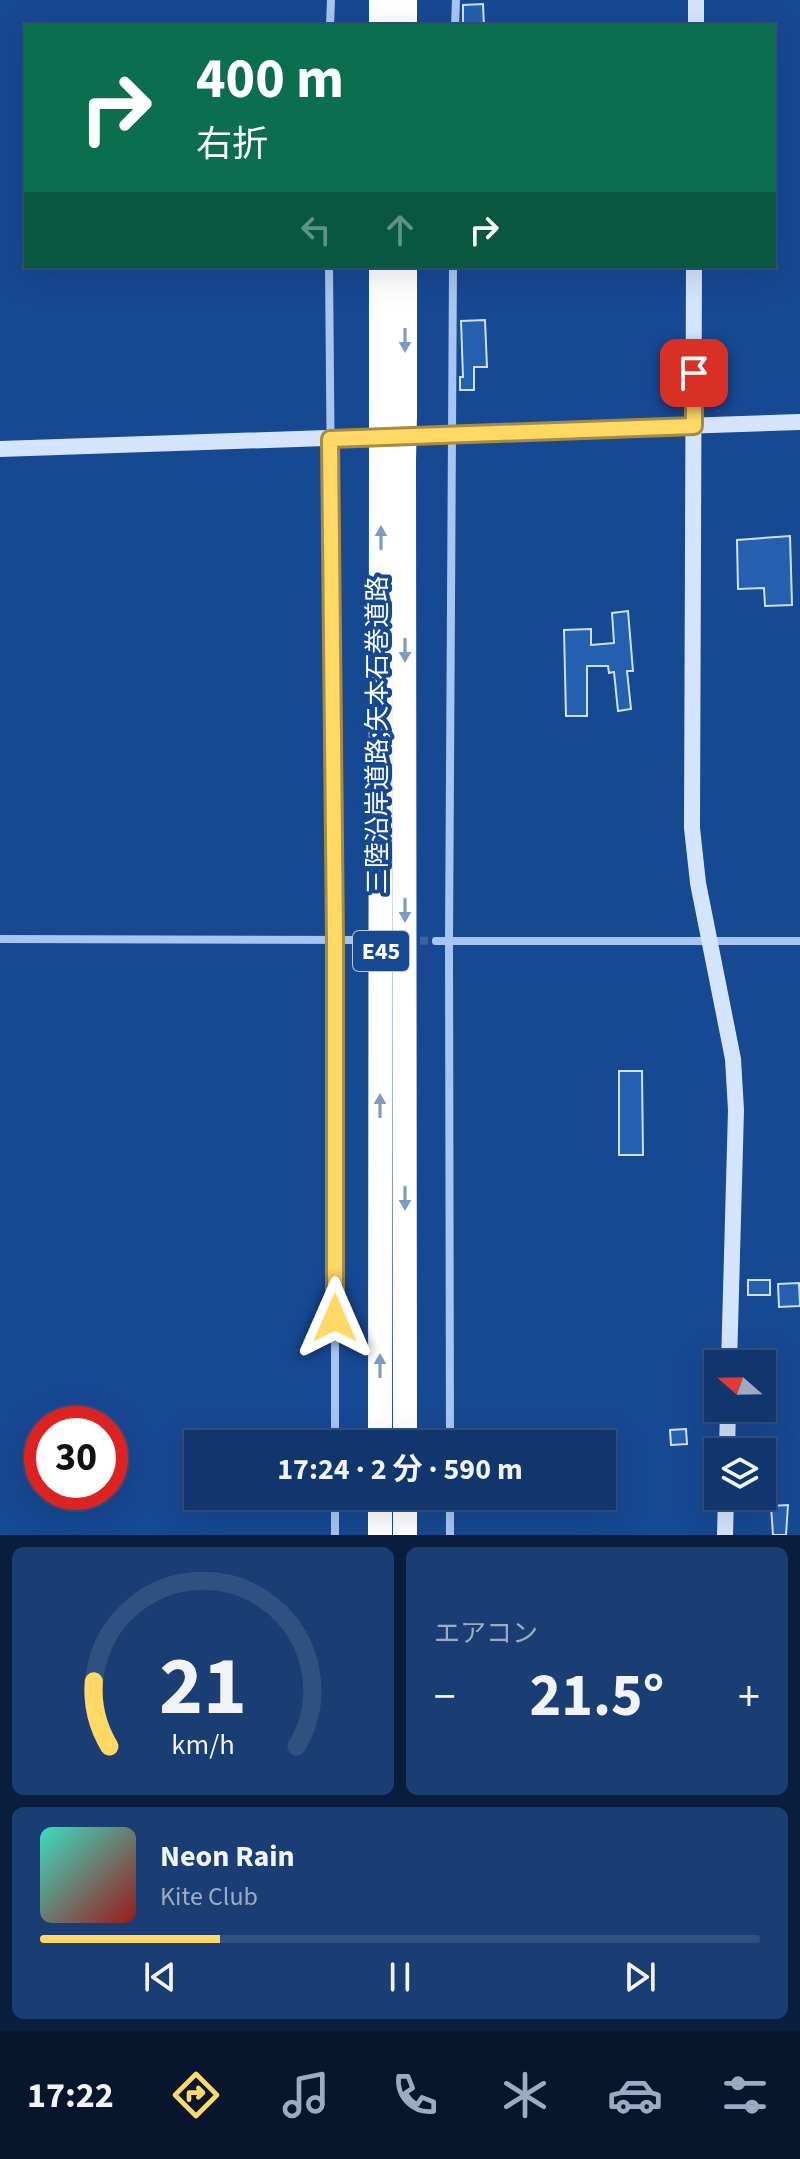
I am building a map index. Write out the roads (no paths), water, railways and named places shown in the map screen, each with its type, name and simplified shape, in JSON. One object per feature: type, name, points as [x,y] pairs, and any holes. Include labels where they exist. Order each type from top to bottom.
[{"type":"highway","points":[[381,0],[381,24]]},
{"type":"highway","points":[[405,0],[405,24]]},
{"type":"highway","name":"三陸沿岸道路;矢本石巻道路","points":[[381,268],[393,414],[405,1430]]},
{"type":"highway","name":"三陸沿岸道路;矢本石巻道路","points":[[393,414],[405,268]]},
{"type":"highway","name":"三陸沿岸道路;矢本石巻道路","points":[[380,1430],[393,460]]},
{"type":"highway","points":[[380,1510],[380,1535]]},
{"type":"highway","points":[[405,1510],[405,1535]]},
{"type":"street","points":[[330,24],[331,0]]},
{"type":"street","points":[[455,24],[456,0]]},
{"type":"street","points":[[696,0],[696,24]]},
{"type":"street","points":[[329,268],[335,941],[335,1430]]},
{"type":"street","points":[[450,1430],[453,268]]},
{"type":"street","points":[[694,268],[692,828],[698,883],[734,1072],[736,1110],[729,1350]]},
{"type":"street","points":[[0,449],[800,422]]},
{"type":"street","points":[[0,939],[362,940]]},
{"type":"street","points":[[436,941],[800,941]]},
{"type":"street","points":[[335,1510],[335,1535]]},
{"type":"street","points":[[450,1510],[450,1535]]},
{"type":"street","points":[[725,1535],[726,1510]]},
{"type":"tunnel","points":[[408,940],[436,941]]}]
